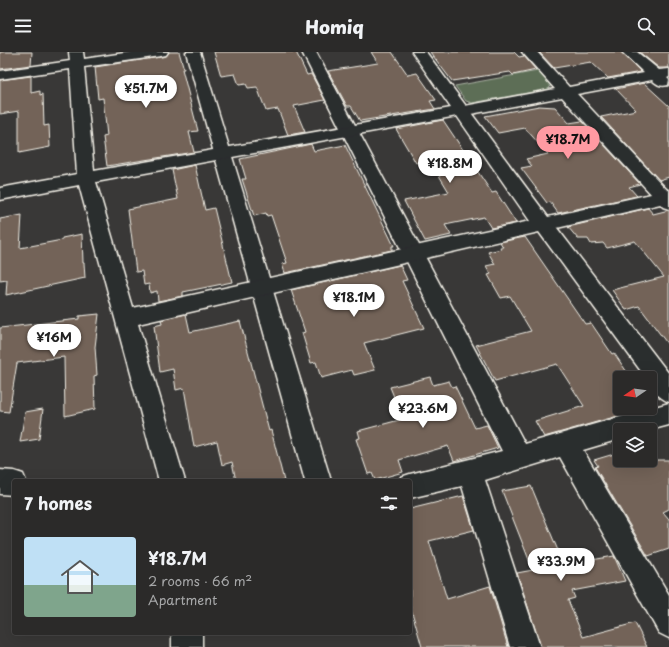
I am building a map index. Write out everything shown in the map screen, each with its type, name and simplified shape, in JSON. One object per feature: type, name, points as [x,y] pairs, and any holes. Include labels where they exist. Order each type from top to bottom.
[{"type":"street","points":[[0,75],[76,58],[161,52]]},
{"type":"street","points":[[193,52],[263,287],[317,479]]},
{"type":"street","points":[[309,52],[519,458]]},
{"type":"street","points":[[419,52],[460,111],[669,392]]},
{"type":"street","points":[[529,52],[667,199]]},
{"type":"street","points":[[629,52],[662,74],[669,88]]},
{"type":"street","points":[[76,58],[86,178],[171,479]]},
{"type":"street","points":[[0,194],[662,74]]},
{"type":"street","points":[[126,318],[544,224],[667,199]]},
{"type":"street","points":[[412,486],[470,472],[669,414]]},
{"type":"street","points":[[566,444],[669,623]]},
{"type":"street","points":[[470,472],[525,647]]},
{"type":"street","points":[[0,482],[12,483]]},
{"type":"street","points":[[187,635],[187,647]]},
{"type":"green space","points":[[538,71],[551,85],[549,89],[472,103],[466,101],[455,86]]},
{"type":"building","points":[[0,52],[32,52],[31,65],[0,69]]},
{"type":"building","points":[[169,52],[179,52],[184,69],[182,69],[198,131],[189,132],[194,152],[107,166],[103,137],[107,136],[103,98],[98,99],[95,67],[166,56]]},
{"type":"building","points":[[214,52],[296,52],[307,75],[311,74],[325,100],[294,106],[305,132],[288,135],[278,109],[266,111],[257,87],[248,88],[246,84],[239,85],[235,74],[221,76]]},
{"type":"building","points":[[371,52],[392,52],[408,75],[417,73],[436,100],[430,101],[435,109],[360,121],[351,106],[347,106],[328,71],[378,63]]},
{"type":"building","points":[[430,52],[514,52],[519,57],[524,56],[536,70],[513,75],[510,72],[452,81]]},
{"type":"building","points":[[539,52],[621,52],[641,72],[608,78],[591,62],[554,68]]},
{"type":"building","points":[[639,52],[669,52],[669,68],[659,68]]},
{"type":"building","points":[[31,76],[31,93],[40,91],[40,95],[43,94],[44,126],[49,125],[50,147],[19,153],[19,111],[0,114],[0,80]]},
{"type":"building","points":[[644,83],[669,106],[669,177],[659,180],[601,117],[636,110],[616,89]]},
{"type":"building","points":[[539,106],[555,107],[569,123],[582,121],[640,184],[629,187],[637,196],[558,213],[550,202],[547,203],[521,168],[532,166],[526,159],[548,154],[525,128],[498,133],[485,116]]},
{"type":"building","points":[[443,120],[492,193],[496,192],[516,223],[491,228],[484,217],[445,225],[451,235],[425,241],[404,201],[449,192],[431,162],[427,163],[426,161],[416,163],[396,129]]},
{"type":"building","points":[[311,144],[314,151],[345,145],[394,246],[392,246],[392,250],[285,273],[282,264],[287,263],[271,215],[267,216],[266,213],[254,216],[242,179],[246,179],[240,159]]},
{"type":"building","points":[[195,165],[205,210],[214,208],[232,282],[183,292],[183,296],[158,301],[157,291],[150,293],[149,284],[144,285],[142,271],[136,272],[128,209],[178,199],[172,170]]},
{"type":"building","points":[[648,208],[653,214],[669,210],[669,346],[639,306],[626,310],[612,290],[664,277],[635,241],[607,248],[603,243],[591,244],[588,239],[578,239],[568,227]]},
{"type":"building","points":[[22,215],[20,248],[62,240],[62,238],[82,234],[85,278],[6,295],[7,280],[0,281],[0,219]]},
{"type":"building","points":[[525,237],[585,324],[591,323],[612,354],[614,353],[626,371],[613,371],[613,415],[621,415],[544,437],[535,421],[584,406],[557,364],[495,381],[476,345],[531,331],[510,296],[501,298],[488,275],[491,274],[486,266],[495,264],[488,252],[501,249],[500,247],[503,247],[500,242]]},
{"type":"building","points":[[400,265],[407,280],[402,281],[424,328],[364,343],[375,370],[354,375],[352,370],[321,378],[316,362],[311,363],[302,333],[305,332],[291,290]]},
{"type":"building","points":[[99,314],[95,347],[97,375],[94,376],[95,409],[65,416],[64,357],[17,363],[9,412],[0,411],[0,328],[79,319],[79,316]]},
{"type":"building","points":[[186,314],[190,332],[240,321],[269,431],[271,430],[283,479],[236,479],[232,462],[222,465],[217,441],[194,447],[184,388],[176,390],[173,369],[160,372],[154,326],[162,324],[161,320]]},
{"type":"building","points":[[430,377],[433,385],[449,381],[452,387],[455,386],[475,428],[487,425],[498,448],[454,461],[448,446],[399,460],[403,472],[375,479],[372,473],[368,474],[356,439],[360,438],[358,431],[403,419],[390,387]]},
{"type":"building","points":[[43,409],[39,439],[20,442],[25,412]]},
{"type":"building","points":[[613,454],[613,467],[657,467],[657,460],[669,460],[669,509],[663,512],[669,519],[669,549],[648,556],[595,467],[598,466],[594,460]]},
{"type":"building","points":[[531,486],[564,565],[614,556],[625,581],[572,591],[575,598],[568,600],[583,637],[635,623],[647,647],[541,647],[517,573],[533,570],[502,491]]},
{"type":"building","points":[[463,496],[474,530],[429,541],[447,599],[490,586],[508,647],[422,647],[412,612],[412,509]]}]
